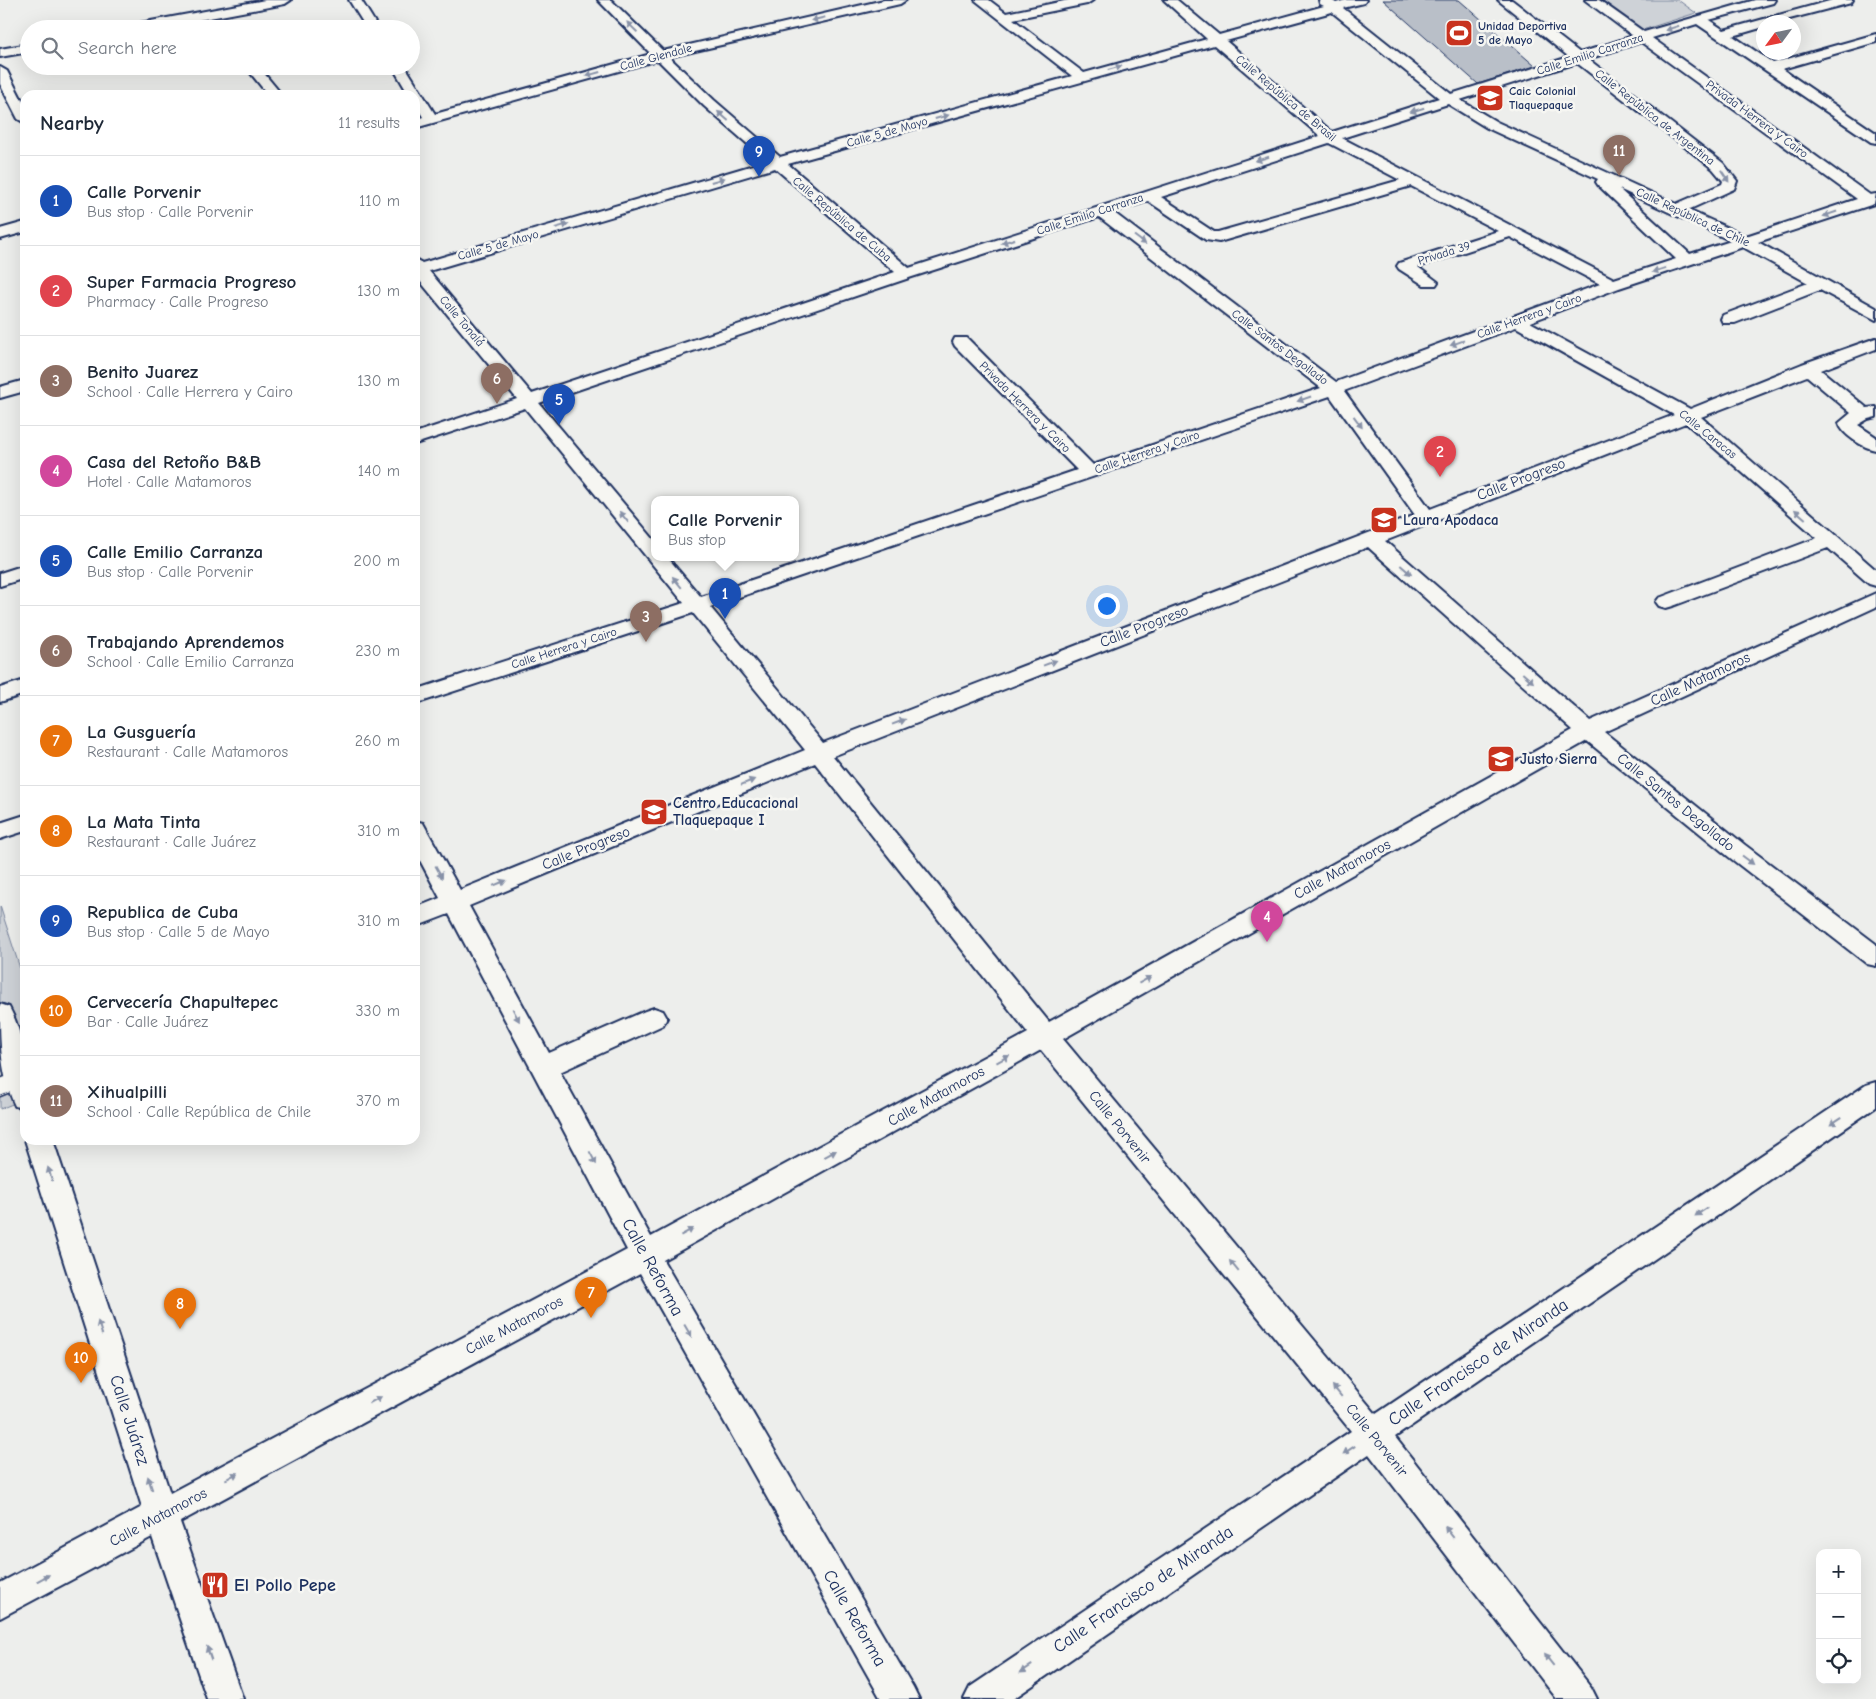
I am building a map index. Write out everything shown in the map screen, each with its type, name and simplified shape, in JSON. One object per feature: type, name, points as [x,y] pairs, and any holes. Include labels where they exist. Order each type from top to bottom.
[{"type":"street","points":[[195,0],[213,20]]},
{"type":"street","points":[[177,20],[285,0]]},
{"type":"street","points":[[355,0],[367,20]]},
{"type":"street","name":"Calle República de Cuba","points":[[604,0],[708,103],[906,274]]},
{"type":"street","name":"Calle Glendale","points":[[420,123],[661,55],[900,0]]},
{"type":"street","points":[[981,0],[1082,78]]},
{"type":"street","points":[[1004,17],[1087,0]]},
{"type":"street","name":"Calle República de Brasil","points":[[1170,0],[1329,137],[1613,285]]},
{"type":"street","name":"Calle 5 de Mayo","points":[[420,266],[776,163],[1218,40],[1328,4],[1360,0]]},
{"type":"street","name":"Calle República de Argentina","points":[[1504,0],[1718,166],[1729,178],[1728,186],[1677,208]]},
{"type":"street","name":"Privada Herrera y Cairo","points":[[1591,0],[1873,200]]},
{"type":"street","name":"Calle Emilio Carranza","points":[[420,437],[906,274],[1149,195],[1698,19],[1769,0]]},
{"type":"street","points":[[1794,15],[1847,0]]},
{"type":"street","name":"Calle República de Chile","points":[[1328,4],[1450,100],[1492,125],[1677,208],[1746,242],[1876,315]]},
{"type":"street","points":[[1698,19],[1876,138]]},
{"type":"street","points":[[1722,35],[1756,26]]},
{"type":"street","points":[[1771,68],[1876,38]]},
{"type":"street","points":[[0,53],[20,50]]},
{"type":"street","points":[[0,71],[20,110]]},
{"type":"street","points":[[258,75],[271,90]]},
{"type":"street","points":[[404,75],[413,90]]},
{"type":"street","points":[[420,101],[432,120]]},
{"type":"street","points":[[1589,168],[1688,261]]},
{"type":"street","points":[[1149,195],[1208,235],[1218,237],[1412,181]]},
{"type":"street","name":"Calle Herrera y Cairo","points":[[420,695],[697,605],[1334,389],[1613,285],[1873,200]]},
{"type":"street","name":"Calle Santos Degollado","points":[[1101,211],[1334,389],[1426,516]]},
{"type":"street","points":[[0,234],[20,228]]},
{"type":"street","name":"Privada 39","points":[[1430,282],[1406,266],[1511,232]]},
{"type":"street","name":"Calle Tonalá","points":[[420,272],[529,401]]},
{"type":"street","points":[[1729,318],[1821,284]]},
{"type":"street","name":"Calle Caracas","points":[[1517,321],[1688,415],[1876,580]]},
{"type":"street","name":"Privada Herrera y Cairo","points":[[961,342],[1090,472]]},
{"type":"street","name":"Calle Progreso","points":[[420,916],[819,753],[1876,343]]},
{"type":"street","points":[[1808,368],[1869,413]]},
{"type":"street","points":[[0,393],[20,387]]},
{"type":"street","points":[[529,401],[651,549]]},
{"type":"street","points":[[1869,413],[1851,420],[1848,425],[1876,445]]},
{"type":"street","name":"Calle Santos Degollado","points":[[1370,538],[1588,730],[1737,851],[1876,957]]},
{"type":"street","points":[[1666,602],[1830,540]]},
{"type":"street","name":"Calle Porvenir","points":[[660,561],[819,753],[1045,1036],[1372,1434],[1578,1699]]},
{"type":"street","points":[[0,580],[20,573]]},
{"type":"street","name":"Calle Matamoros","points":[[0,1601],[645,1255],[1045,1036],[1588,730],[1876,599]]},
{"type":"street","points":[[0,695],[20,689]]},
{"type":"street","points":[[0,831],[20,825]]},
{"type":"street","name":"Calle Reforma","points":[[420,838],[645,1255],[901,1699]]},
{"type":"street","points":[[0,1014],[17,1086]]},
{"type":"street","points":[[544,1066],[654,1018]]},
{"type":"street","name":"Calle Francisco de Miranda","points":[[982,1699],[1876,1093]]},
{"type":"street","name":"Calle Juárez","points":[[41,1145],[161,1515],[225,1699]]},
{"type":"shaded area","points":[[1591,0],[1678,0],[1696,13],[1636,32]]},
{"type":"shaded area","points":[[0,906],[20,968],[20,1101],[0,1109]]},
{"type":"building","name":"Unidad Deportiva 5 de Mayo","points":[[1383,0],[1459,0],[1535,66],[1478,84]]},
{"type":"place","name":"Unidad Deportiva 5 de Mayo","points":[[1459,33]]},
{"type":"place","name":"Caic Colonial Tlaquepaque","points":[[1490,98]]},
{"type":"place","name":"Xihualpilli","points":[[1619,176]]},
{"type":"place","name":"Republica de Cuba","points":[[759,177]]},
{"type":"place","name":"Trabajando Aprendemos","points":[[497,404]]},
{"type":"place","name":"Calle Emilio Carranza","points":[[559,425]]},
{"type":"place","name":"Super Farmacia Progreso","points":[[1440,477]]},
{"type":"place","name":"Laura Apodaca","points":[[1384,520]]},
{"type":"place","name":"Calle Porvenir","points":[[725,619]]},
{"type":"place","name":"Benito Juarez","points":[[646,642]]},
{"type":"place","name":"Justo Sierra","points":[[1501,759]]},
{"type":"place","name":"Centro Educacional Tlaquepaque I","points":[[654,812]]},
{"type":"place","name":"Casa del Retoño B&B","points":[[1267,942]]},
{"type":"place","name":"La Gusguería","points":[[591,1318]]},
{"type":"place","name":"La Mata Tinta","points":[[180,1329]]},
{"type":"place","name":"Cervecería Chapultepec","points":[[81,1383]]},
{"type":"place","name":"El Pollo Pepe","points":[[215,1585]]}]
